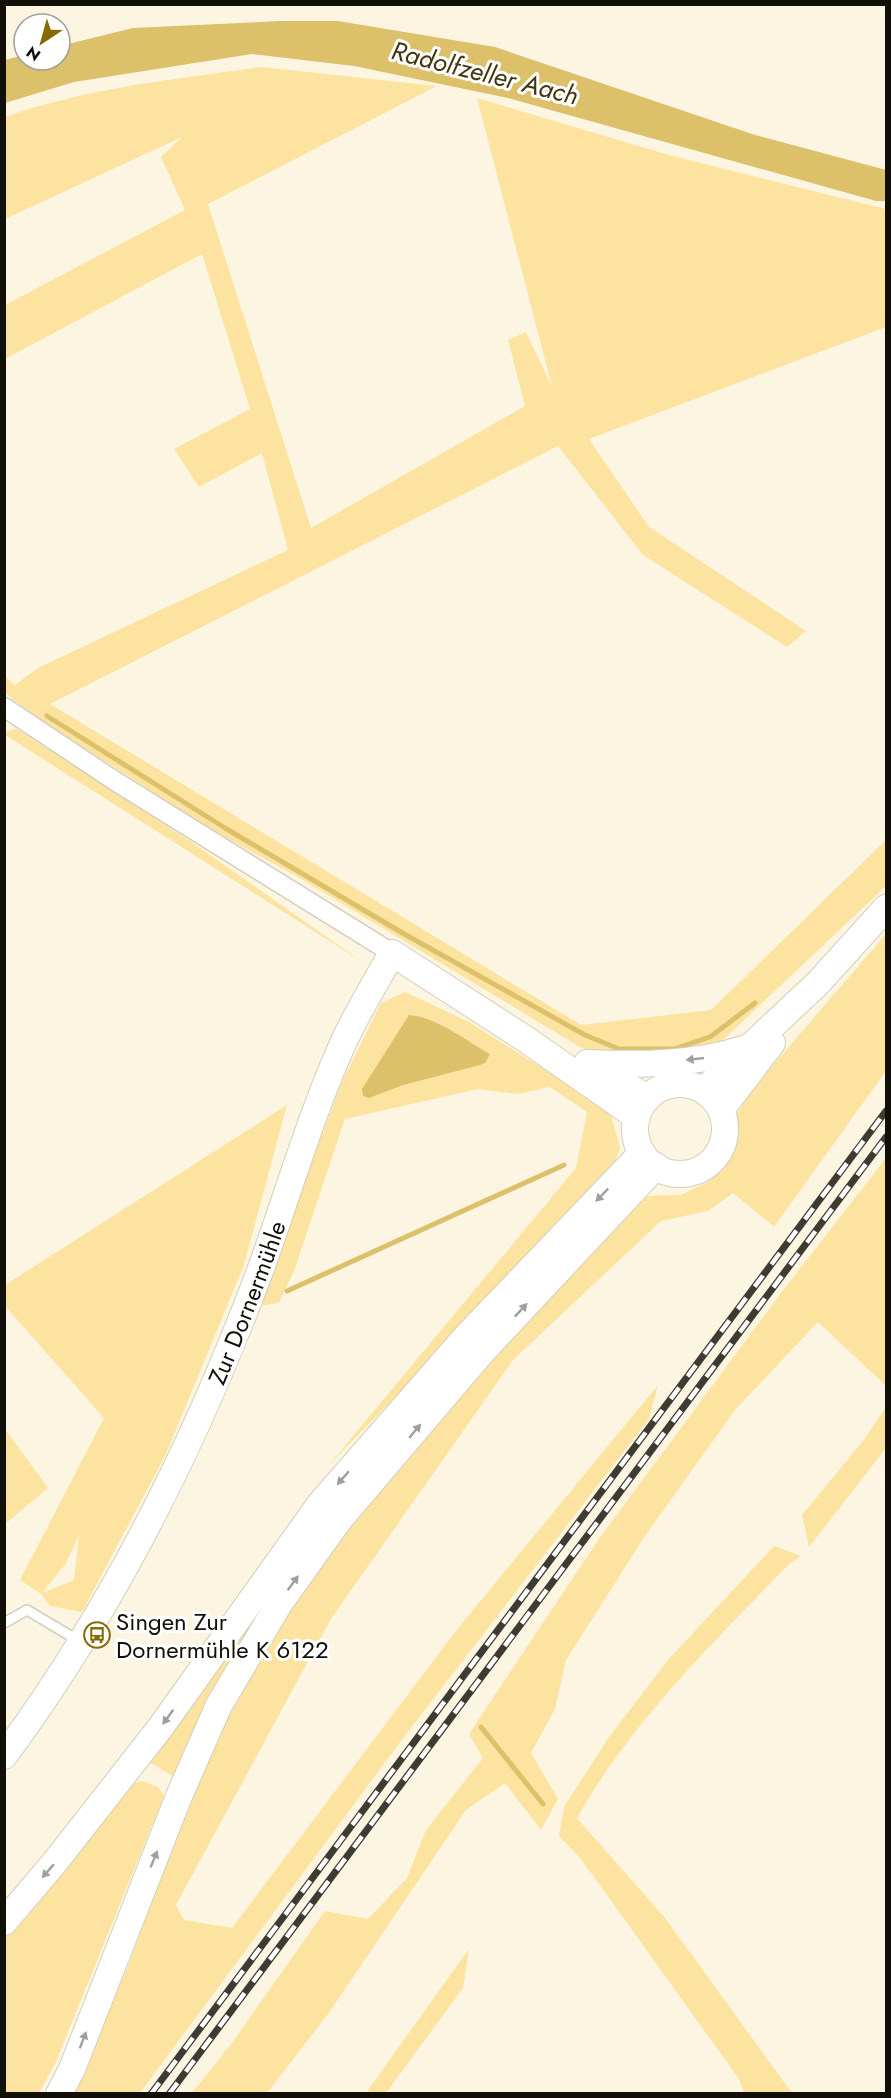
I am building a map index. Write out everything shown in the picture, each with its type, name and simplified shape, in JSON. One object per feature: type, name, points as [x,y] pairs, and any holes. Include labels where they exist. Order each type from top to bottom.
[{"type":"main road","points":[[704,1090],[818,983],[885,909]]},
{"type":"main road","points":[[392,953],[524,1038],[643,1107]]},
{"type":"main road","name":"Zur Dornermühle","points":[[4,1756],[81,1642],[116,1583],[193,1434],[259,1272],[344,1041],[392,953]]},
{"type":"main road","points":[[721,1110],[818,983]]},
{"type":"main road","points":[[524,1038],[587,1063],[643,1107]]},
{"type":"main road","points":[[587,1063],[623,1064],[720,1057],[752,1046]]},
{"type":"main road","points":[[685,1084],[704,1090],[721,1110],[725,1120],[724,1141],[714,1160],[706,1166],[686,1173],[665,1171],[649,1160],[636,1136],[643,1107],[665,1087],[685,1084]]},
{"type":"main road","points":[[4,1922],[56,1862],[160,1728],[320,1504],[464,1339],[649,1160]]},
{"type":"main road","points":[[59,2094],[72,2069],[179,1796],[219,1705],[279,1604],[339,1520],[649,1160]]},
{"type":"street","points":[[4,707],[115,781],[392,953]]},
{"type":"lane","points":[[4,1623],[27,1610],[81,1642]]},
{"type":"shaded area","points":[[261,67],[437,86],[208,204],[311,528],[525,406],[508,340],[526,332],[552,387],[477,98],[669,155],[886,209],[886,327],[589,439],[649,527],[806,631],[787,647],[643,555],[558,446],[50,704],[581,1025],[711,1010],[886,840],[886,886],[722,1041],[686,1054],[607,1056],[580,1047],[298,877],[212,830],[36,717],[5,693],[5,676],[15,685],[38,668],[288,550],[262,453],[199,487],[174,449],[250,409],[202,254],[5,359],[5,305],[185,210],[161,157],[182,137],[5,219],[4,117],[99,92],[164,80]]},
{"type":"shaded area","points":[[17,729],[193,843],[361,961],[5,735],[5,732]]},
{"type":"shaded area","points":[[886,934],[886,1071],[774,1227],[733,1193],[708,1211],[661,1221],[513,1360],[331,1619],[176,1905],[184,1920],[232,1928],[455,1632],[658,1385],[649,1419],[401,1741],[140,2093],[72,2094],[127,1969],[178,1829],[227,1720],[287,1612],[375,1490],[640,1196],[681,1195],[708,1182],[729,1159],[735,1118],[749,1093]]},
{"type":"shaded area","points":[[405,992],[469,1022],[610,1111],[620,1148],[610,1176],[328,1466],[576,1168],[587,1112],[550,1087],[518,1094],[478,1089],[345,1119],[294,1271],[279,1303],[257,1306],[342,1082],[381,1003]]},
{"type":"shaded area","points":[[287,1105],[244,1265],[165,1456],[82,1612],[50,1606],[41,1594],[20,1580],[104,1418],[5,1306],[5,1285]],"holes":[[[79,1535],[74,1580],[42,1593],[67,1562]]]},
{"type":"shaded area","points":[[886,1158],[886,1386],[818,1322],[735,1410],[643,1539],[566,1660],[555,1709],[531,1753],[558,1799],[541,1830],[505,1783],[466,1810],[328,2014],[267,2093],[192,2093],[231,2044],[325,1911],[368,1919],[407,1878],[426,1830],[483,1758],[469,1734],[601,1536],[784,1289]]},
{"type":"shaded area","points":[[886,1407],[886,1448],[809,1547],[802,1515],[863,1441]]},
{"type":"shaded area","points":[[5,1429],[48,1488],[4,1524]]},
{"type":"shaded area","points":[[774,1546],[801,1556],[789,1564],[675,1684],[623,1748],[577,1818],[665,1918],[792,2093],[744,2093],[739,2079],[581,1859],[559,1836],[564,1807],[609,1737],[668,1660]]},
{"type":"shaded area","points":[[254,1621],[211,1698],[176,1778],[149,1762],[235,1641]]},
{"type":"shaded area","points":[[142,1781],[158,1787],[164,1796],[55,2064],[39,2093],[5,2094],[5,1938],[58,1876],[128,1784]]},
{"type":"shaded area","points":[[469,1949],[463,1988],[386,2093],[366,2093]]},
{"type":"water","name":"Radolfzeller Aach","points":[[280,21],[338,21],[495,47],[752,134],[886,170],[886,201],[876,201],[508,98],[354,66],[252,54],[74,82],[5,103],[5,60],[12,58],[12,72],[72,72],[72,43],[133,28]]},
{"type":"water","points":[[409,1015],[441,1025],[490,1054],[485,1063],[480,1065],[403,1085],[369,1098],[363,1096],[362,1089]]},
{"type":"waterway","points":[[47,716],[225,828],[406,935],[585,1035],[619,1049],[674,1049],[710,1037],[755,1003]]},
{"type":"waterway","points":[[287,1291],[564,1165]]},
{"type":"waterway","points":[[481,1727],[543,1804]]},
{"type":"railway","points":[[151,2094],[886,1111]]},
{"type":"railway","points":[[169,2094],[886,1137]]},
{"type":"place","name":"Singen Zur Dornermühle K 6122","points":[[97,1635]]}]
